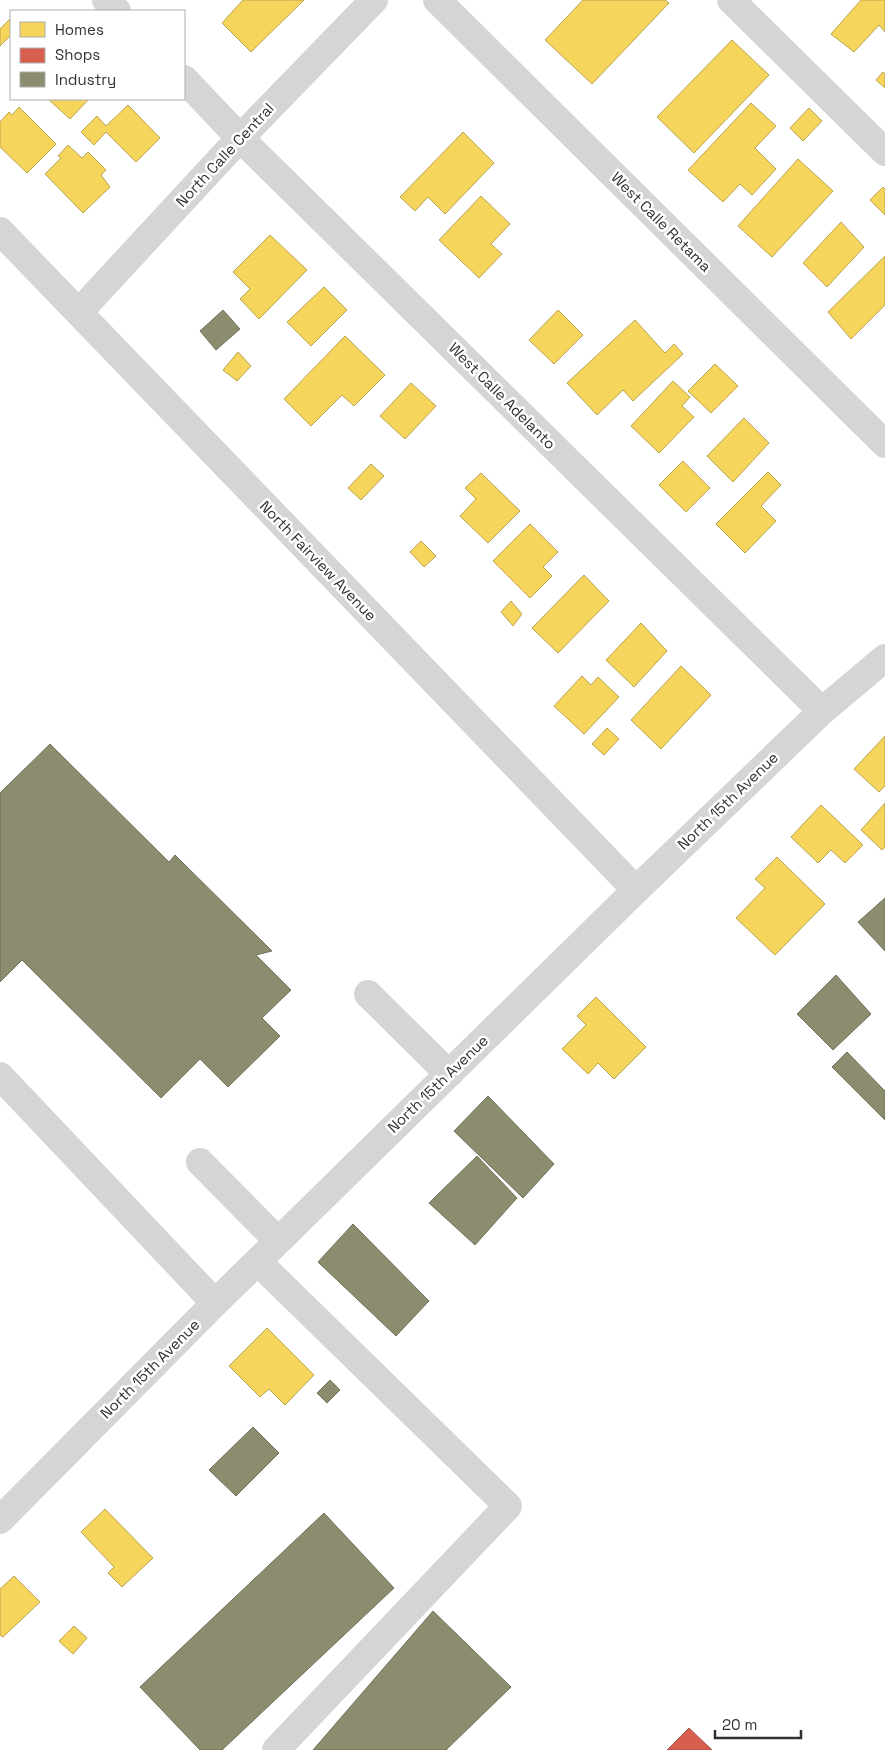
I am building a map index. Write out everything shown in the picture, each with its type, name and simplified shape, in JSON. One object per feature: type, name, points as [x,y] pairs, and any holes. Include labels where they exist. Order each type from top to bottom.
[{"type":"street","points":[[106,0],[116,10]]},
{"type":"street","name":"North Calle Central","points":[[79,312],[240,138],[374,0]]},
{"type":"street","name":"West Calle Retama","points":[[437,0],[885,444]]},
{"type":"street","points":[[731,0],[885,152]]},
{"type":"street","name":"West Calle Adelanto","points":[[185,80],[240,138],[822,711]]},
{"type":"street","name":"North Fairview Avenue","points":[[0,231],[636,890]]},
{"type":"street","name":"North 15th Avenue","points":[[0,1520],[215,1303],[636,890],[822,711],[885,658]]},
{"type":"street","points":[[368,994],[449,1074]]},
{"type":"street","points":[[0,1076],[215,1303]]},
{"type":"street","points":[[200,1162],[278,1241]]},
{"type":"street","points":[[258,1262],[508,1506],[276,1750]]},
{"type":"building: Homes","points":[[243,0],[304,0],[251,52],[222,23]]},
{"type":"building: Homes","points":[[583,0],[665,0],[669,3],[592,84],[545,40]]},
{"type":"building: Homes","points":[[861,0],[885,0],[885,32],[879,25],[854,52],[831,34]]},
{"type":"building: Homes","points":[[10,19],[10,36],[0,46],[0,29]]},
{"type":"building: Homes","points":[[732,40],[769,75],[694,153],[657,117]]},
{"type":"building: Homes","points":[[883,72],[885,74],[885,88],[876,80]]},
{"type":"building: Homes","points":[[49,100],[88,100],[70,119]]},
{"type":"building: Homes","points":[[751,103],[776,126],[755,148],[776,169],[752,195],[740,184],[723,202],[688,170]]},
{"type":"building: Homes","points":[[128,105],[160,138],[136,162],[106,132],[94,145],[81,132],[97,116],[106,126]]},
{"type":"building: Homes","points":[[19,107],[56,144],[27,173],[0,147],[0,122],[9,112],[12,115]]},
{"type":"building: Homes","points":[[809,108],[822,121],[803,141],[790,128]]},
{"type":"building: Homes","points":[[463,132],[494,163],[445,214],[428,197],[415,211],[400,197]]},
{"type":"building: Homes","points":[[68,145],[82,158],[88,152],[106,170],[101,175],[110,187],[83,213],[45,174],[61,158],[58,156]]},
{"type":"building: Homes","points":[[798,159],[833,191],[772,257],[738,226]]},
{"type":"building: Homes","points":[[883,187],[885,189],[885,215],[870,200]]},
{"type":"building: Homes","points":[[481,196],[510,224],[491,244],[502,254],[479,278],[439,240]]},
{"type":"building: Homes","points":[[841,222],[864,247],[827,287],[803,263]]},
{"type":"building: Homes","points":[[270,235],[307,270],[259,319],[240,299],[250,289],[233,272]]},
{"type":"building: Homes","points":[[885,256],[885,305],[851,339],[828,312]]},
{"type":"building: Homes","points":[[324,287],[347,310],[311,346],[287,322]]},
{"type":"building: Homes","points":[[558,310],[583,335],[554,364],[529,340]]},
{"type":"building: Homes","points":[[635,320],[665,353],[674,344],[683,354],[633,401],[623,390],[597,415],[567,383]]},
{"type":"building: Homes","points":[[345,336],[385,375],[354,406],[342,395],[311,426],[284,399]]},
{"type":"building: Homes","points":[[238,352],[251,366],[237,381],[223,370]]},
{"type":"building: Homes","points":[[715,364],[738,386],[711,413],[688,391]]},
{"type":"building: Homes","points":[[673,381],[690,397],[682,406],[694,417],[659,453],[631,426]]},
{"type":"building: Homes","points":[[411,383],[436,406],[405,439],[380,416]]},
{"type":"building: Homes","points":[[744,418],[769,443],[733,482],[707,456]]},
{"type":"building: Homes","points":[[683,461],[710,488],[686,512],[659,485]]},
{"type":"building: Homes","points":[[371,464],[384,476],[361,500],[348,488]]},
{"type":"building: Homes","points":[[768,472],[781,485],[761,506],[776,521],[745,553],[716,524]]},
{"type":"building: Homes","points":[[481,473],[520,511],[488,543],[460,516],[476,499],[465,488]]},
{"type":"building: Homes","points":[[530,524],[558,552],[543,567],[552,576],[530,598],[493,561]]},
{"type":"building: Homes","points":[[421,541],[436,556],[424,567],[410,552]]},
{"type":"building: Homes","points":[[584,575],[609,601],[558,653],[532,628]]},
{"type":"building: Homes","points":[[511,601],[522,614],[513,626],[501,612]]},
{"type":"building: Homes","points":[[641,623],[667,651],[634,687],[606,660]]},
{"type":"building: Homes","points":[[681,666],[711,695],[661,749],[631,720]]},
{"type":"building: Homes","points":[[582,676],[591,685],[598,677],[619,697],[584,734],[554,706]]},
{"type":"building: Homes","points":[[607,728],[619,739],[604,755],[592,744]]},
{"type":"building: Homes","points":[[885,736],[885,786],[879,792],[854,769]]},
{"type":"building: Homes","points":[[885,803],[885,847],[882,850],[861,830]]},
{"type":"building: Homes","points":[[821,805],[863,845],[845,863],[831,850],[818,863],[791,837]]},
{"type":"building: Homes","points":[[777,857],[825,904],[775,955],[736,918],[765,888],[755,879]]},
{"type":"building: Homes","points":[[596,997],[646,1047],[614,1079],[598,1063],[588,1074],[562,1049],[586,1025],[577,1016]]},
{"type":"building: Homes","points":[[267,1328],[314,1375],[285,1405],[269,1389],[260,1397],[229,1366]]},
{"type":"building: Homes","points":[[105,1509],[153,1558],[122,1587],[108,1573],[114,1567],[81,1532]]},
{"type":"building: Homes","points":[[14,1576],[40,1602],[3,1637],[0,1635],[0,1589]]},
{"type":"building: Homes","points":[[74,1626],[87,1638],[73,1654],[59,1641]]},
{"type":"building: Shops","points":[[689,1728],[712,1750],[667,1750]]},
{"type":"building: Industry","points":[[223,310],[240,329],[216,350],[200,331]]},
{"type":"building: Industry","points":[[50,744],[169,862],[175,855],[272,951],[256,955],[291,990],[262,1018],[280,1036],[228,1087],[200,1059],[161,1098],[22,960],[0,982],[0,793]]},
{"type":"building: Industry","points":[[885,898],[885,951],[858,922]]},
{"type":"building: Industry","points":[[836,975],[871,1014],[833,1050],[797,1014]]},
{"type":"building: Industry","points":[[847,1052],[885,1091],[885,1120],[832,1067]]},
{"type":"building: Industry","points":[[488,1096],[554,1164],[523,1198],[454,1131]]},
{"type":"building: Industry","points":[[477,1156],[517,1198],[475,1245],[429,1203]]},
{"type":"building: Industry","points":[[353,1224],[429,1301],[396,1336],[318,1262]]},
{"type":"building: Industry","points":[[330,1380],[340,1390],[327,1403],[317,1393]]},
{"type":"building: Industry","points":[[253,1427],[279,1453],[236,1496],[209,1470]]},
{"type":"building: Industry","points":[[324,1513],[394,1588],[222,1750],[200,1750],[140,1687]]},
{"type":"building: Industry","points":[[433,1611],[511,1687],[446,1750],[313,1750]]}]
